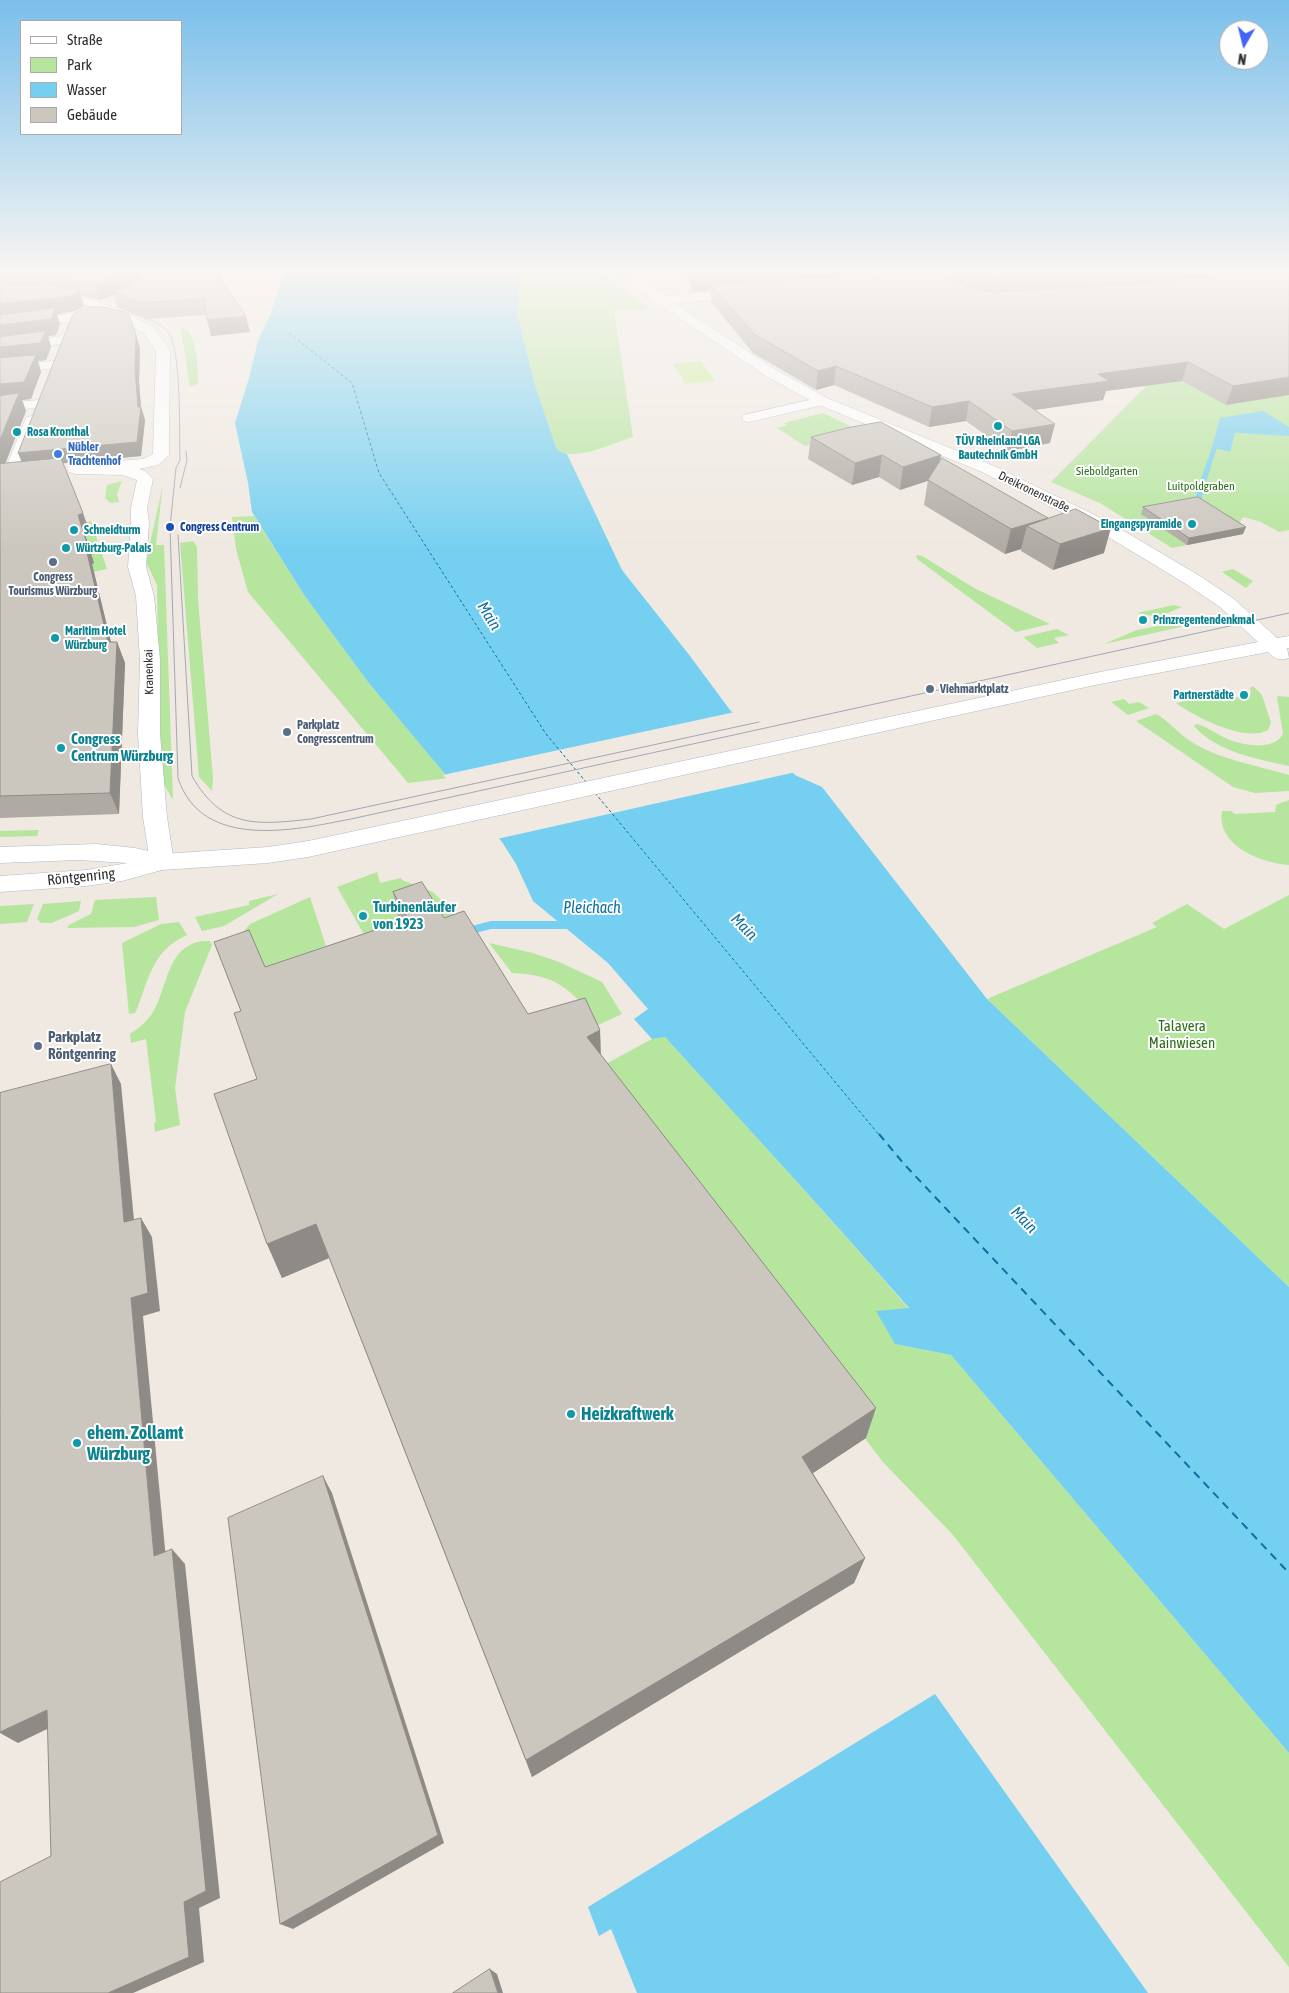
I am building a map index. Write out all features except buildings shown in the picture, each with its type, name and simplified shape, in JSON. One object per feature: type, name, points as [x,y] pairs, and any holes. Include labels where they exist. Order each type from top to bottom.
[{"type":"street","points":[[0,370],[42,366]]},
{"type":"street","points":[[5,476],[38,404],[53,366]]},
{"type":"street","points":[[57,471],[141,464],[155,460],[161,455],[163,366]]},
{"type":"street","name":"Dreikronenstraße","points":[[762,366],[822,401],[988,469],[1097,523],[1219,597],[1281,643],[1289,660]]},
{"type":"street","points":[[749,418],[822,401]]},
{"type":"street","points":[[0,408],[38,404]]},
{"type":"street","name":"Kranenkai","points":[[75,470],[130,471],[142,476],[145,483],[139,508],[140,523],[137,567],[145,596],[150,660],[150,734],[155,817],[162,862]]},
{"type":"street","points":[[5,476],[29,473]]},
{"type":"street","name":"Röntgenring","points":[[0,884],[86,878],[122,872],[162,862],[268,856],[1100,678],[1218,657],[1281,643]]},
{"type":"street","name":"Röntgenring","points":[[0,854],[95,851],[128,854],[162,862]]},
{"type":"green space","points":[[187,366],[198,366],[198,384],[190,387]]},
{"type":"green space","points":[[530,366],[622,366],[633,437],[584,453],[565,453],[557,450]]},
{"type":"green space","points":[[674,366],[705,366],[715,381],[686,384]]},
{"type":"green space","name":"Luitpoldgraben","points":[[1162,370],[1289,385],[1289,530],[1279,532],[1261,522],[1243,517],[1238,525],[1243,534],[1172,548],[1100,503],[1051,482]]},
{"type":"green space","points":[[823,413],[861,431],[805,446],[777,428],[787,425],[784,423]]},
{"type":"green space","points":[[122,481],[117,494],[119,502],[110,503],[105,498],[107,485]]},
{"type":"green space","points":[[163,484],[156,545],[164,545],[173,800],[160,774],[157,585],[146,562]]},
{"type":"green space","points":[[254,516],[304,595],[368,682],[449,778],[408,783],[248,592],[236,549],[232,517]]},
{"type":"green space","points":[[91,521],[107,569],[49,581],[47,564],[94,563],[85,534],[86,522]]},
{"type":"green space","points":[[193,541],[197,547],[198,599],[213,778],[212,791],[199,777],[180,543]]},
{"type":"green space","points":[[916,555],[922,556],[976,589],[1050,624],[1016,632],[917,559]]},
{"type":"green space","points":[[1233,569],[1253,581],[1246,588],[1222,572]]},
{"type":"green space","points":[[1174,605],[1182,607],[1158,617],[1137,613]]},
{"type":"green space","points":[[1202,617],[1208,621],[1104,644],[1137,630]]},
{"type":"green space","points":[[1057,629],[1069,635],[1054,638],[1059,643],[1037,648],[1023,637]]},
{"type":"green space","points":[[1253,686],[1262,695],[1271,723],[1268,730],[1259,733],[1234,731],[1221,727],[1195,715],[1176,703],[1216,694],[1224,698],[1237,697],[1251,693],[1250,688]]},
{"type":"green space","points":[[1277,697],[1289,697],[1289,766],[1251,757],[1226,748],[1203,735],[1194,726],[1197,724],[1201,725],[1225,738],[1248,745],[1272,743],[1283,734]]},
{"type":"green space","points":[[1124,699],[1129,704],[1139,702],[1149,708],[1128,715],[1111,702]]},
{"type":"green space","points":[[1156,714],[1190,741],[1202,748],[1238,761],[1289,775],[1289,791],[1255,793],[1233,787],[1136,721]]},
{"type":"green space","points":[[1289,800],[1289,865],[1266,861],[1254,856],[1233,843],[1226,834],[1222,823],[1222,811],[1231,811],[1235,814],[1275,812],[1276,805]]},
{"type":"green space","points":[[39,830],[37,836],[0,837],[0,831]]},
{"type":"green space","points":[[377,872],[380,883],[401,878],[433,892],[463,922],[367,940],[337,887]]},
{"type":"green space","points":[[278,894],[224,926],[202,931],[195,917],[249,905],[249,901]]},
{"type":"green space","name":"Talavera Mainwiesen","points":[[1289,895],[1289,1287],[987,999],[1157,927],[1152,923],[1187,904],[1224,929]]},
{"type":"green space","points":[[156,897],[159,920],[134,927],[67,928],[69,925],[91,914],[95,900]]},
{"type":"green space","points":[[310,897],[326,946],[228,979],[225,961],[237,939],[250,924]]},
{"type":"green space","points":[[81,901],[79,911],[52,923],[41,923],[37,919],[43,904]]},
{"type":"green space","points":[[34,904],[27,922],[0,924],[0,906]]},
{"type":"green space","points":[[179,922],[187,935],[176,941],[159,957],[149,976],[135,1013],[129,1014],[122,943],[161,924]]},
{"type":"green space","points":[[202,941],[210,941],[212,945],[185,1012],[175,1088],[180,1125],[155,1132],[154,1123],[156,1122],[146,1039],[131,1043],[130,1034],[143,1024],[153,1012],[170,969],[181,951],[190,945]]},
{"type":"green space","points":[[489,943],[533,953],[559,962],[602,982],[622,1014],[598,1025],[580,1002],[563,987],[542,977],[512,973]]},
{"type":"green space","points":[[665,1037],[819,1206],[909,1309],[895,1344],[951,1355],[1289,1753],[1289,1967],[953,1535],[882,1461],[589,1073],[652,1039]]},
{"type":"water","name":"Main","points":[[252,366],[530,366],[557,450],[567,454],[622,570],[730,710],[795,775],[822,787],[987,999],[1289,1287],[1289,1753],[951,1355],[895,1344],[876,1311],[909,1308],[665,1037],[652,1039],[634,1019],[648,1009],[608,963],[533,901],[516,864],[502,842],[368,682],[304,595],[252,512],[248,483],[235,423]]},
{"type":"water","points":[[1263,411],[1289,427],[1289,436],[1235,433],[1230,452],[1212,447],[1220,418]]},
{"type":"water","points":[[935,1694],[1148,1993],[637,1993],[611,1929],[599,1936],[588,1907]]},
{"type":"pier","points":[[735,712],[796,772],[497,839],[443,775]]},
{"type":"waterway","points":[[1197,511],[1200,491],[1214,448]]},
{"type":"waterway","name":"Pleichach","points":[[460,933],[491,925],[575,925]]},
{"type":"ferry route","points":[[331,366],[352,383],[379,473],[546,734],[586,782]]},
{"type":"ferry route","points":[[595,793],[880,1136]]},
{"type":"ferry route","points":[[879,1134],[904,1164],[1289,1573]]},
{"type":"tram line","points":[[177,366],[180,460],[176,468],[170,527],[178,778],[190,801],[207,817],[229,826],[252,830],[278,830],[304,828],[351,819],[1289,613]]},
{"type":"tram line","points":[[180,488],[187,460],[186,451]]},
{"type":"tram line","points":[[178,535],[192,776],[216,806],[242,820],[274,822],[311,819],[759,722]]},
{"type":"place","name":"TÜV Rheinland LGA Bautechnik GmbH","points":[[998,426]]},
{"type":"place","name":"Rosa Kronthal","points":[[17,432]]},
{"type":"place","name":"Nübler Trachtenhof","points":[[58,454]]},
{"type":"place","name":"Eingangspyramide","points":[[1192,524]]},
{"type":"place","name":"Congress Centrum","points":[[170,527]]},
{"type":"place","name":"Schneidturm","points":[[74,530]]},
{"type":"place","name":"Würtzburg-Palais","points":[[66,548]]},
{"type":"place","name":"Congress Tourismus Würzburg","points":[[53,562]]},
{"type":"place","name":"Prinzregentendenkmal","points":[[1143,620]]},
{"type":"place","name":"Maritim Hotel Würzburg","points":[[55,638]]},
{"type":"place","name":"Viehmarktplatz","points":[[930,689]]},
{"type":"place","name":"Partnerstädte","points":[[1244,695]]},
{"type":"place","name":"Parkplatz Congresscentrum","points":[[287,732]]},
{"type":"place","name":"Congress Centrum Würzburg","points":[[61,748]]},
{"type":"place","name":"Turbinenläufer von 1923","points":[[363,916]]},
{"type":"place","name":"Parkplatz Röntgenring","points":[[38,1046]]},
{"type":"place","name":"Heizkraftwerk","points":[[571,1414]]},
{"type":"place","name":"ehem. Zollamt Würzburg","points":[[77,1443]]},
{"type":"park label","name":"Sieboldgarten","points":[[1107,471]]}]
